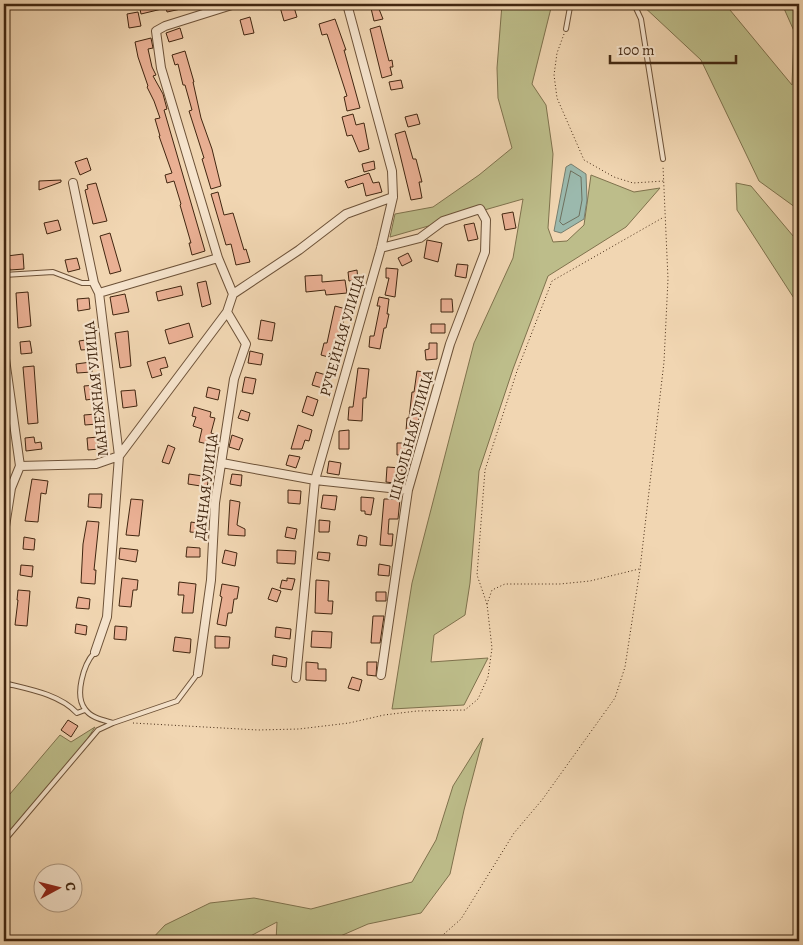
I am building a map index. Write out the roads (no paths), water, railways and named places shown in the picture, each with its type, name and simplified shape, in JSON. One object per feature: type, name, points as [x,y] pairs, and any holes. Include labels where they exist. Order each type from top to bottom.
[{"type":"street","points":[[233,294],[218,258],[161,68],[156,30],[214,7],[235,4]]},
{"type":"street","name":"РУЧЕЙНАЯ УЛИЦА","points":[[296,678],[315,480],[381,248],[393,197],[392,171],[347,4]]},
{"type":"street","name":"МАНЕЖНАЯ УЛИЦА","points":[[73,184],[94,283],[99,293],[119,456],[107,616],[95,652]]},
{"type":"street","points":[[20,466],[96,464],[119,456],[227,312],[233,294],[299,250],[346,214],[393,197]]},
{"type":"street","name":"ШКОЛЬНАЯ УЛИЦА","points":[[381,248],[420,238],[443,221],[480,209],[486,220],[485,252],[450,344],[408,490],[382,675]]},
{"type":"street","points":[[99,293],[218,258]]},
{"type":"street","name":"ДАЧНАЯ УЛИЦА","points":[[198,674],[211,580],[216,503],[234,379],[246,344],[227,312]]},
{"type":"street","points":[[4,352],[20,466],[11,488],[4,533]]},
{"type":"street","points":[[222,462],[315,480],[408,490]]},
{"type":"lane","points":[[566,29],[570,7],[574,4]]},
{"type":"lane","points":[[634,4],[641,19],[663,159]]},
{"type":"lane","points":[[4,275],[53,272],[82,283],[94,283]]},
{"type":"lane","points":[[95,652],[87,660],[81,688],[82,704],[85,710],[96,718],[113,723]]},
{"type":"lane","points":[[4,841],[98,730],[177,701],[198,674]]},
{"type":"lane","points":[[4,683],[41,692],[70,706],[77,713],[85,710]]},
{"type":"water","points":[[571,164],[586,174],[587,200],[584,219],[561,233],[554,231],[566,167]]}]
